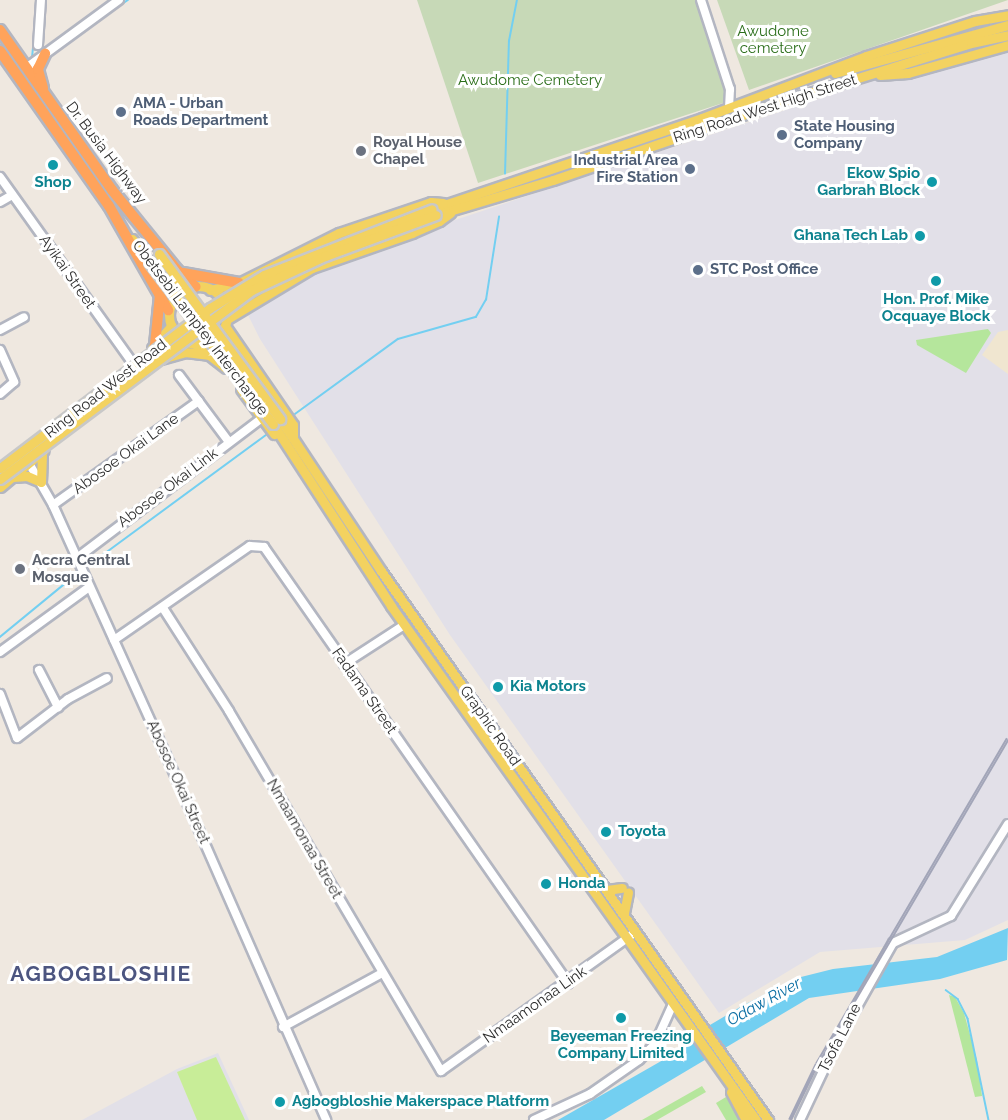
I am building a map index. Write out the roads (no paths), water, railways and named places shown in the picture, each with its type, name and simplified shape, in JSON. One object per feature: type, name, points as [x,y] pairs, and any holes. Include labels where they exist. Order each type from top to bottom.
[{"type":"highway","name":"Dr. Busia Highway","points":[[0,30],[126,208],[177,270],[196,287]]},
{"type":"highway","points":[[0,42],[21,71],[21,80]]},
{"type":"highway","points":[[41,50],[38,69],[49,102]]},
{"type":"highway","name":"Dr. Busia Highway","points":[[0,51],[115,215],[160,289],[168,310]]},
{"type":"highway","points":[[177,270],[200,279],[239,283]]},
{"type":"highway","points":[[155,345],[160,315],[160,289]]},
{"type":"main road","name":"Ring Road West High Street","points":[[450,207],[490,188],[745,103],[948,30],[1008,15]]},
{"type":"main road","name":"Ring Road West High Street","points":[[820,76],[1008,25]]},
{"type":"main road","name":"Ring Road West High Street","points":[[450,207],[494,198],[866,76],[971,43],[1008,35]]},
{"type":"main road","name":"Ring Road West High Street","points":[[866,76],[908,73],[1008,45]]},
{"type":"main road","points":[[431,202],[450,207],[440,222],[312,268],[227,322],[212,339],[191,343],[172,325],[168,310],[176,296],[196,287],[210,290],[239,283],[339,233],[431,202]]},
{"type":"main road","points":[[214,311],[314,261],[450,207]]},
{"type":"main road","name":"Obetsebi Lamptey Interchange","points":[[126,208],[289,439]]},
{"type":"main road","name":"Obetsebi Lamptey Interchange","points":[[115,215],[149,262],[277,422]]},
{"type":"main road","points":[[210,290],[224,301],[227,322]]},
{"type":"main road","name":"Ring Road West Road","points":[[0,466],[214,311]]},
{"type":"main road","name":"Ring Road West Road","points":[[0,479],[214,311]]},
{"type":"main road","name":"Graphic Road","points":[[227,322],[293,426],[289,439],[404,625],[689,1025],[770,1120]]},
{"type":"main road","name":"Ring Road West Road","points":[[0,466],[135,366],[172,325]]},
{"type":"main road","name":"Ring Road West Road","points":[[0,487],[30,464],[70,424],[161,359],[191,343]]},
{"type":"main road","name":"Graphic Road","points":[[191,343],[214,357],[261,418],[289,439],[381,572],[638,931],[698,1020],[723,1066],[730,1087],[756,1120]]},
{"type":"main road","points":[[161,359],[185,352],[214,357]]},
{"type":"main road","points":[[13,477],[27,476],[41,482],[39,463],[43,450]]},
{"type":"main road","points":[[607,890],[625,890],[624,913]]},
{"type":"main road","points":[[730,1087],[735,1105],[746,1120]]},
{"type":"street","points":[[41,0],[41,50]]},
{"type":"street","points":[[26,68],[41,50],[110,3],[119,0]]},
{"type":"street","points":[[700,0],[730,89],[729,108]]},
{"type":"street","points":[[730,89],[745,103]]},
{"type":"street","name":"Ayikai Street","points":[[0,177],[135,366]]},
{"type":"street","points":[[0,202],[12,195]]},
{"type":"street","points":[[0,330],[24,317]]},
{"type":"street","points":[[0,350],[14,382],[0,394]]},
{"type":"street","points":[[179,375],[229,442]]},
{"type":"street","name":"Abosoe Okai Lane","points":[[53,506],[199,401]]},
{"type":"street","name":"Abosoe Okai Link","points":[[77,559],[261,418]]},
{"type":"street","name":"Abosoe Okai Street","points":[[21,449],[53,506],[114,640],[326,1120]]},
{"type":"street","name":"Fadama Street","points":[[114,640],[250,546],[259,545],[266,549],[344,664],[568,982]]},
{"type":"street","points":[[0,652],[87,584]]},
{"type":"street","name":"Nmaamonaa Street","points":[[163,608],[234,719],[441,1071]]},
{"type":"street","points":[[344,664],[404,625]]},
{"type":"street","points":[[39,670],[58,707]]},
{"type":"street","points":[[0,694],[18,738],[58,707],[107,678]]},
{"type":"street","name":"Tsofa Lane","points":[[800,1120],[862,995],[893,943],[951,916],[1008,824]]},
{"type":"street","name":"Nmaamonaa Link","points":[[441,1071],[638,931]]},
{"type":"street","points":[[284,1027],[382,973]]},
{"type":"street","points":[[534,1120],[590,1094],[639,1060],[655,1044],[674,1004]]},
{"type":"water","name":"Odaw River","points":[[1008,928],[1007,960],[940,979],[809,998],[604,1120],[558,1120],[677,1052],[683,1041],[742,1006],[797,978],[833,969],[937,957]]},
{"type":"waterway","points":[[86,28],[128,0]]},
{"type":"waterway","points":[[505,174],[509,41],[517,0]]},
{"type":"waterway","points":[[32,58],[37,7]]},
{"type":"waterway","points":[[295,414],[398,339],[476,317],[486,300],[499,217]]},
{"type":"waterway","points":[[85,568],[266,435]]},
{"type":"waterway","points":[[0,637],[79,572]]},
{"type":"waterway","points":[[946,990],[958,999],[968,1019],[989,1120]]},
{"type":"railway","points":[[790,1120],[817,1064],[1008,739]]},
{"type":"place","name":"AMA - Urban Roads Department","points":[[121,112]]},
{"type":"place","name":"State Housing Company","points":[[782,135]]},
{"type":"place","name":"Royal House Chapel","points":[[361,151]]},
{"type":"place","name":"Shop","points":[[53,165]]},
{"type":"place","name":"Industrial Area Fire Station","points":[[690,169]]},
{"type":"place","name":"Ekow Spio Garbrah Block","points":[[932,182]]},
{"type":"place","name":"Ghana Tech Lab","points":[[920,236]]},
{"type":"place","name":"STC Post Office","points":[[698,270]]},
{"type":"place","name":"Hon. Prof. Mike Ocquaye Block","points":[[936,281]]},
{"type":"place","name":"Accra Central Mosque","points":[[20,569]]},
{"type":"place","name":"Kia Motors","points":[[498,687]]},
{"type":"place","name":"Toyota","points":[[606,832]]},
{"type":"place","name":"Honda","points":[[546,884]]},
{"type":"place","name":"Beyeeman Freezing Company Limited","points":[[621,1018]]},
{"type":"place","name":"Agbogbloshie Makerspace Platform","points":[[280,1102]]},
{"type":"district","name":"AGBOGBLOSHIE","points":[[101,974]]},
{"type":"park label","name":"Awudome cemetery","points":[[773,40]]},
{"type":"park label","name":"Awudome Cemetery","points":[[530,81]]}]
